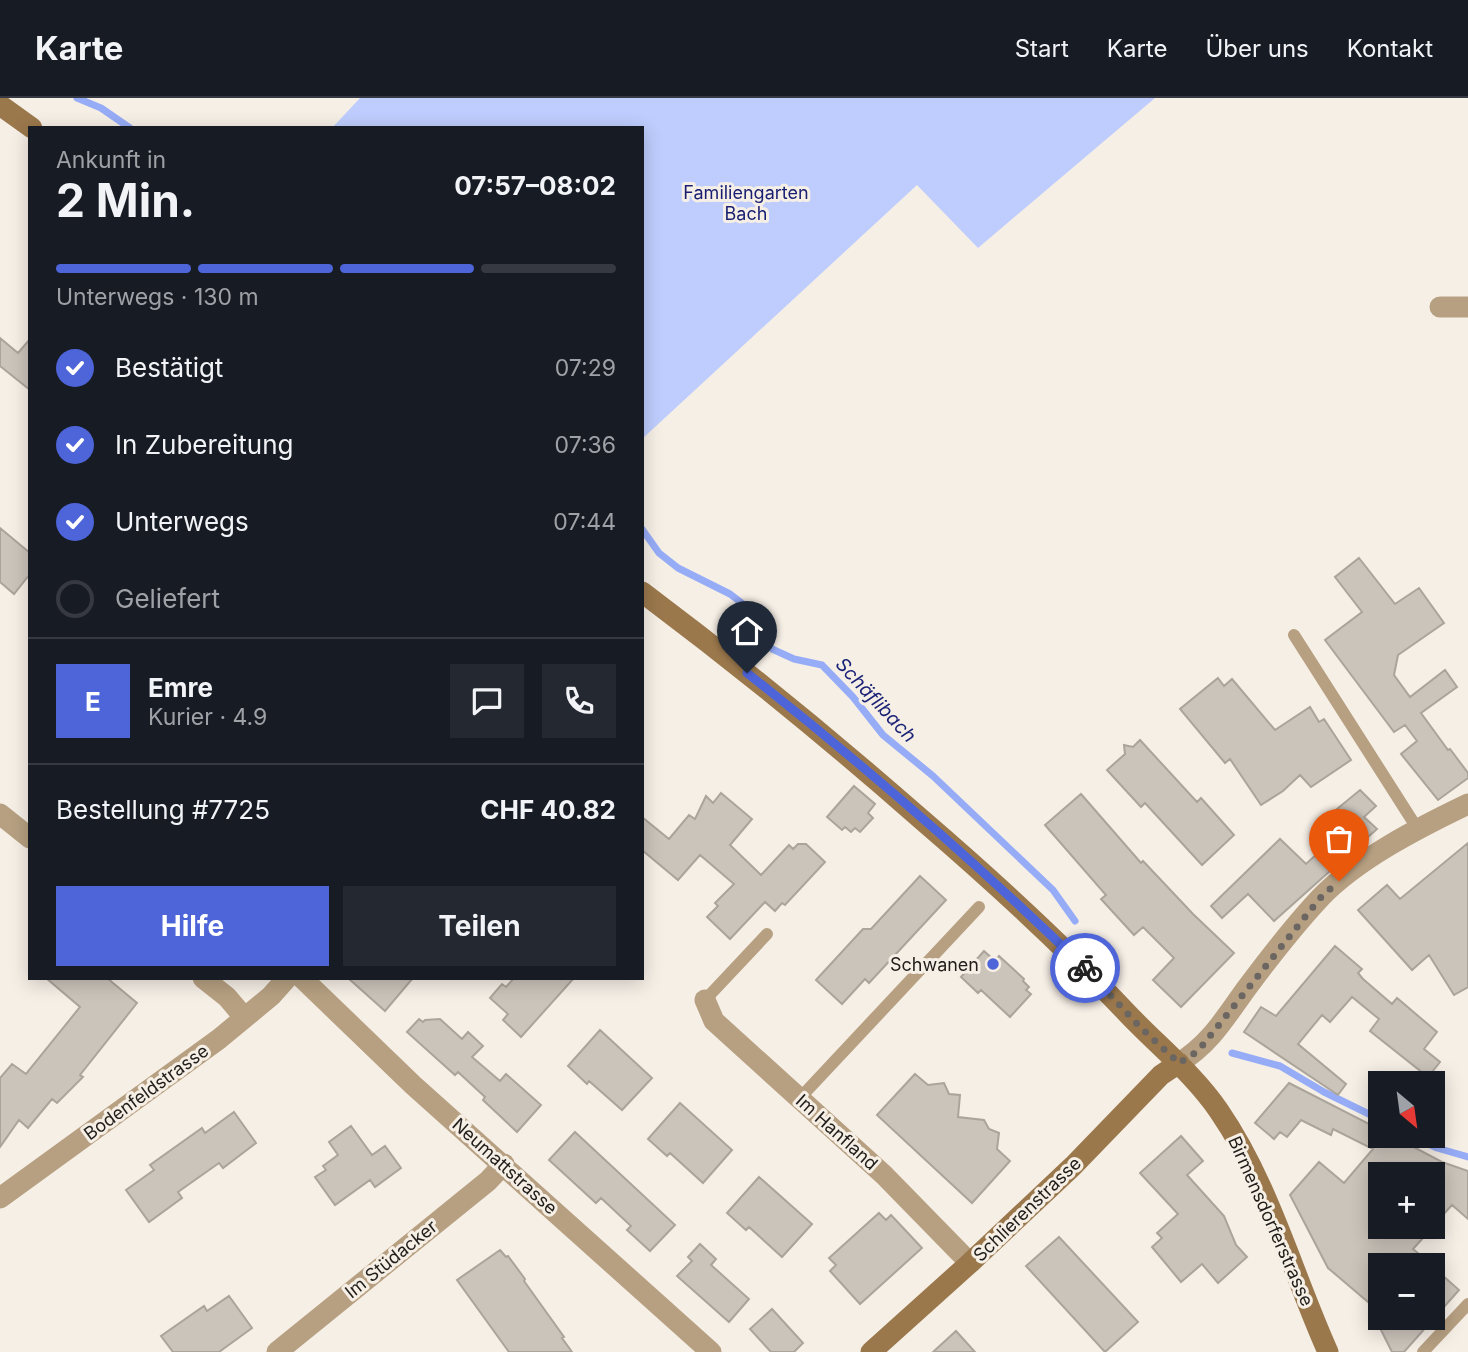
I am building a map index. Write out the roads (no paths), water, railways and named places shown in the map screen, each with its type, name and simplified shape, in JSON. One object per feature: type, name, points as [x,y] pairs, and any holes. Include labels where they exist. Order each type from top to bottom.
[{"type":"main road","points":[[0,105],[29,126]]},
{"type":"main road","name":"Birmensdorferstrasse","points":[[644,594],[842,750],[991,880],[1196,1080],[1220,1112],[1242,1150],[1328,1352]]},
{"type":"main road","name":"Schlierenstrasse","points":[[871,1352],[1073,1166],[1161,1074],[1179,1063]]},
{"type":"street","points":[[1440,307],[1468,307]]},
{"type":"street","points":[[1179,1063],[1198,1051],[1216,1031],[1248,986],[1321,897],[1417,828],[1468,804]]},
{"type":"street","points":[[0,814],[28,836]]},
{"type":"street","points":[[205,980],[244,1017]]},
{"type":"street","name":"Bodenfeldstrasse","points":[[0,1198],[219,1038],[271,996],[285,980]]},
{"type":"street","name":"Neumattstrasse","points":[[304,980],[403,1075],[711,1352]]},
{"type":"street","name":"Im Hanfland","points":[[705,1000],[714,1021],[884,1175],[970,1263]]},
{"type":"street","name":"Im Stüdacker","points":[[277,1352],[488,1181],[504,1164]]},
{"type":"lane","points":[[1294,635],[1417,828]]},
{"type":"lane","points":[[800,1098],[979,907]]},
{"type":"lane","points":[[705,1000],[767,934]]},
{"type":"lane","points":[[1423,1352],[1468,1304]]},
{"type":"waterway","name":"Schäflibach","points":[[77,98],[101,108],[127,126]]},
{"type":"waterway","name":"Schäflibach","points":[[644,532],[659,553],[678,568],[730,594],[747,607],[772,649],[794,659],[822,665],[853,697],[883,735],[933,776],[1053,890],[1075,921]]},
{"type":"waterway","name":"Schäflibach","points":[[1232,1053],[1280,1066],[1368,1114]]},
{"type":"waterway","name":"Schäflibach","points":[[1437,1148],[1468,1157]]},
{"type":"place","name":"Schwanen","points":[[993,964]]},
{"type":"park label","name":"Familiengarten Bach","points":[[746,202]]}]
